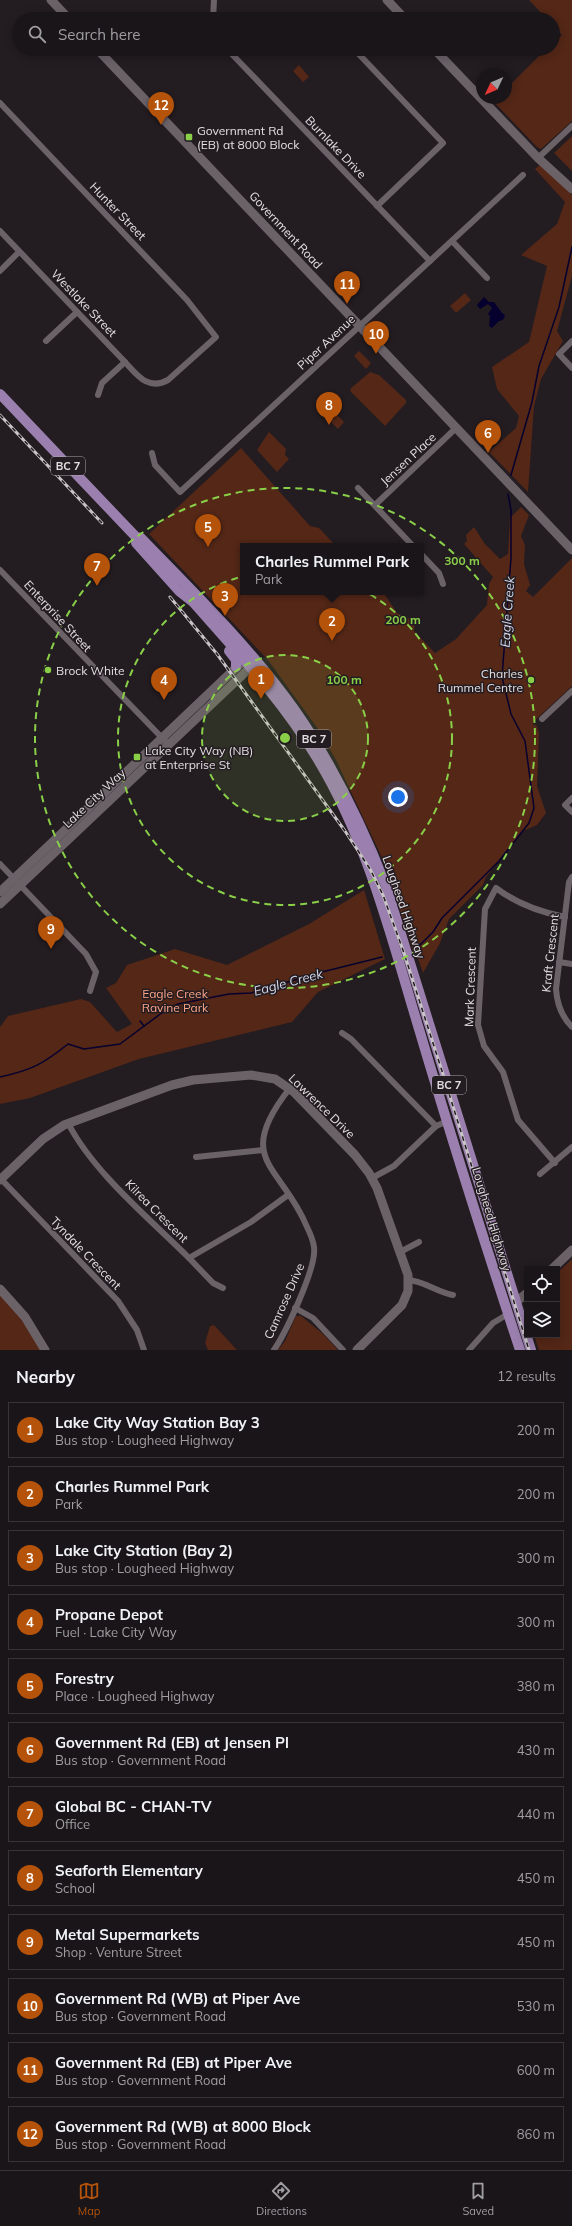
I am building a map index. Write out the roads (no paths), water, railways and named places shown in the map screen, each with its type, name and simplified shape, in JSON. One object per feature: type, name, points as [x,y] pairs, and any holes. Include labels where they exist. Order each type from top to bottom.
[{"type":"main road","name":"Lougheed Highway","points":[[0,394],[136,537],[141,538],[312,736],[339,784],[382,874],[531,1350]]},
{"type":"main road","name":"Lougheed Highway","points":[[136,537],[136,543],[179,591],[193,602],[248,662],[304,737],[318,759],[346,814],[376,884],[520,1350]]},
{"type":"street","points":[[50,0],[62,12]]},
{"type":"street","points":[[213,12],[214,0]]},
{"type":"street","points":[[387,0],[398,12]]},
{"type":"street","name":"Government Road","points":[[104,56],[572,550]]},
{"type":"street","name":"Burnlake Drive","points":[[234,56],[430,261]]},
{"type":"street","points":[[361,56],[443,143],[377,206]]},
{"type":"street","points":[[441,56],[538,158],[572,189]]},
{"type":"street","name":"Hunter Street","points":[[0,103],[187,300],[216,337],[168,380],[156,385]]},
{"type":"street","points":[[538,158],[572,126]]},
{"type":"street","name":"Piper Avenue","points":[[152,453],[156,465],[180,492],[523,175]]},
{"type":"street","name":"Westlake Street","points":[[0,231],[143,380],[156,385]]},
{"type":"street","points":[[452,241],[487,278]]},
{"type":"street","points":[[0,271],[20,252]]},
{"type":"street","points":[[46,342],[77,312]]},
{"type":"street","points":[[572,342],[559,354],[572,368]]},
{"type":"street","points":[[98,395],[102,383],[125,362]]},
{"type":"street","name":"Jensen Place","points":[[375,505],[456,428]]},
{"type":"street","points":[[358,488],[410,543]]},
{"type":"street","points":[[424,557],[439,573],[443,584]]},
{"type":"street","name":"Enterprise Street","points":[[0,570],[165,741]]},
{"type":"street","name":"Lake City Way","points":[[165,741],[248,662]]},
{"type":"street","name":"Lake City Way","points":[[0,904],[17,882],[248,662]]},
{"type":"street","points":[[542,719],[572,691]]},
{"type":"street","points":[[572,798],[566,805],[572,812]]},
{"type":"street","points":[[0,864],[86,954],[96,972],[90,991]]},
{"type":"street","name":"Kraft Crescent","points":[[572,877],[569,882],[556,989],[557,1001],[562,1013],[572,1027]]},
{"type":"street","name":"Lake City Way","points":[[0,892],[17,882]]},
{"type":"street","name":"Mark Crescent","points":[[555,1163],[518,1120],[503,1072],[484,1046],[478,1025],[485,909],[496,888],[521,904],[538,911],[565,917]]},
{"type":"street","points":[[559,962],[572,964]]},
{"type":"street","points":[[342,1033],[351,1039],[436,1126]]},
{"type":"street","name":"Lawrence Drive","points":[[0,1179],[43,1139],[68,1123],[185,1081],[259,1076],[275,1079],[290,1088],[355,1155],[372,1178],[400,1252],[408,1280],[407,1296],[402,1305],[357,1350]]},
{"type":"street","name":"Camrose Drive","points":[[274,1350],[295,1308],[311,1271],[314,1250],[313,1240],[304,1218],[269,1168],[263,1150],[265,1132],[270,1119],[278,1103],[290,1088]]},
{"type":"street","points":[[372,1178],[398,1163],[436,1126],[448,1121]]},
{"type":"street","name":"Kilrea Crescent","points":[[68,1123],[96,1165],[189,1258],[251,1222],[288,1195]]},
{"type":"street","points":[[540,1174],[555,1163],[572,1147]]},
{"type":"street","points":[[196,1157],[263,1150]]},
{"type":"street","name":"Tyndale Crescent","points":[[0,1179],[118,1301],[137,1330],[144,1350]]},
{"type":"street","points":[[400,1252],[420,1242]]},
{"type":"street","points":[[555,1266],[572,1250]]},
{"type":"street","points":[[189,1258],[213,1283],[223,1288]]},
{"type":"street","points":[[408,1280],[428,1286],[443,1293],[453,1295]]},
{"type":"street","points":[[0,1289],[25,1317],[45,1350]]},
{"type":"street","points":[[516,1302],[524,1295]]},
{"type":"street","points":[[295,1308],[313,1318],[343,1350]]},
{"type":"street","points":[[469,1350],[493,1323],[508,1314]]},
{"type":"waterway","name":"Eagle Creek","points":[[511,475],[532,402],[539,366],[559,307],[572,247]]},
{"type":"waterway","name":"Eagle Creek","points":[[419,946],[433,932],[442,918],[499,861],[529,823],[534,808],[525,741],[511,714],[502,677],[511,558],[511,510],[508,494]]},
{"type":"waterway","name":"Eagle Creek","points":[[0,1077],[29,1069],[51,1057],[68,1044],[84,1049],[120,1044],[167,1009],[178,1004],[229,994],[251,993],[322,972],[382,957]]},
{"type":"waterway","name":"Eagle Creek","points":[[140,1021],[144,1026]]},
{"type":"railway","points":[[0,415],[102,523]]},
{"type":"railway","points":[[170,597],[217,654],[345,831],[370,869],[383,895],[404,953],[442,1071],[529,1350]]},
{"type":"place","name":"Government Rd (WB) at 8000 Block","points":[[161,125]]},
{"type":"place","name":"Government Rd (EB) at 8000 Block","points":[[189,137]]},
{"type":"place","name":"Government Rd (EB) at Piper Ave","points":[[347,304]]},
{"type":"place","name":"Government Rd (WB) at Piper Ave","points":[[376,354]]},
{"type":"place","name":"Seaforth Elementary","points":[[329,425]]},
{"type":"place","name":"Government Rd (EB) at Jensen Pl","points":[[488,453]]},
{"type":"place","name":"Forestry","points":[[208,547]]},
{"type":"place","name":"Global BC - CHAN-TV","points":[[97,586]]},
{"type":"place","name":"Lake City Station (Bay 2)","points":[[225,616]]},
{"type":"place","name":"Charles Rummel Park","points":[[332,641]]},
{"type":"place","name":"Brock White","points":[[48,670]]},
{"type":"place","name":"Charles Rummel Centre","points":[[531,680]]},
{"type":"place","name":"Lake City Way Station Bay 3","points":[[261,699]]},
{"type":"place","name":"Propane Depot","points":[[164,700]]},
{"type":"place","name":"Lake City Way (NB) at Enterprise St","points":[[137,757]]},
{"type":"place","name":"Metal Supermarkets","points":[[51,949]]},
{"type":"park label","name":"Eagle Creek Ravine Park","points":[[175,1000]]}]
